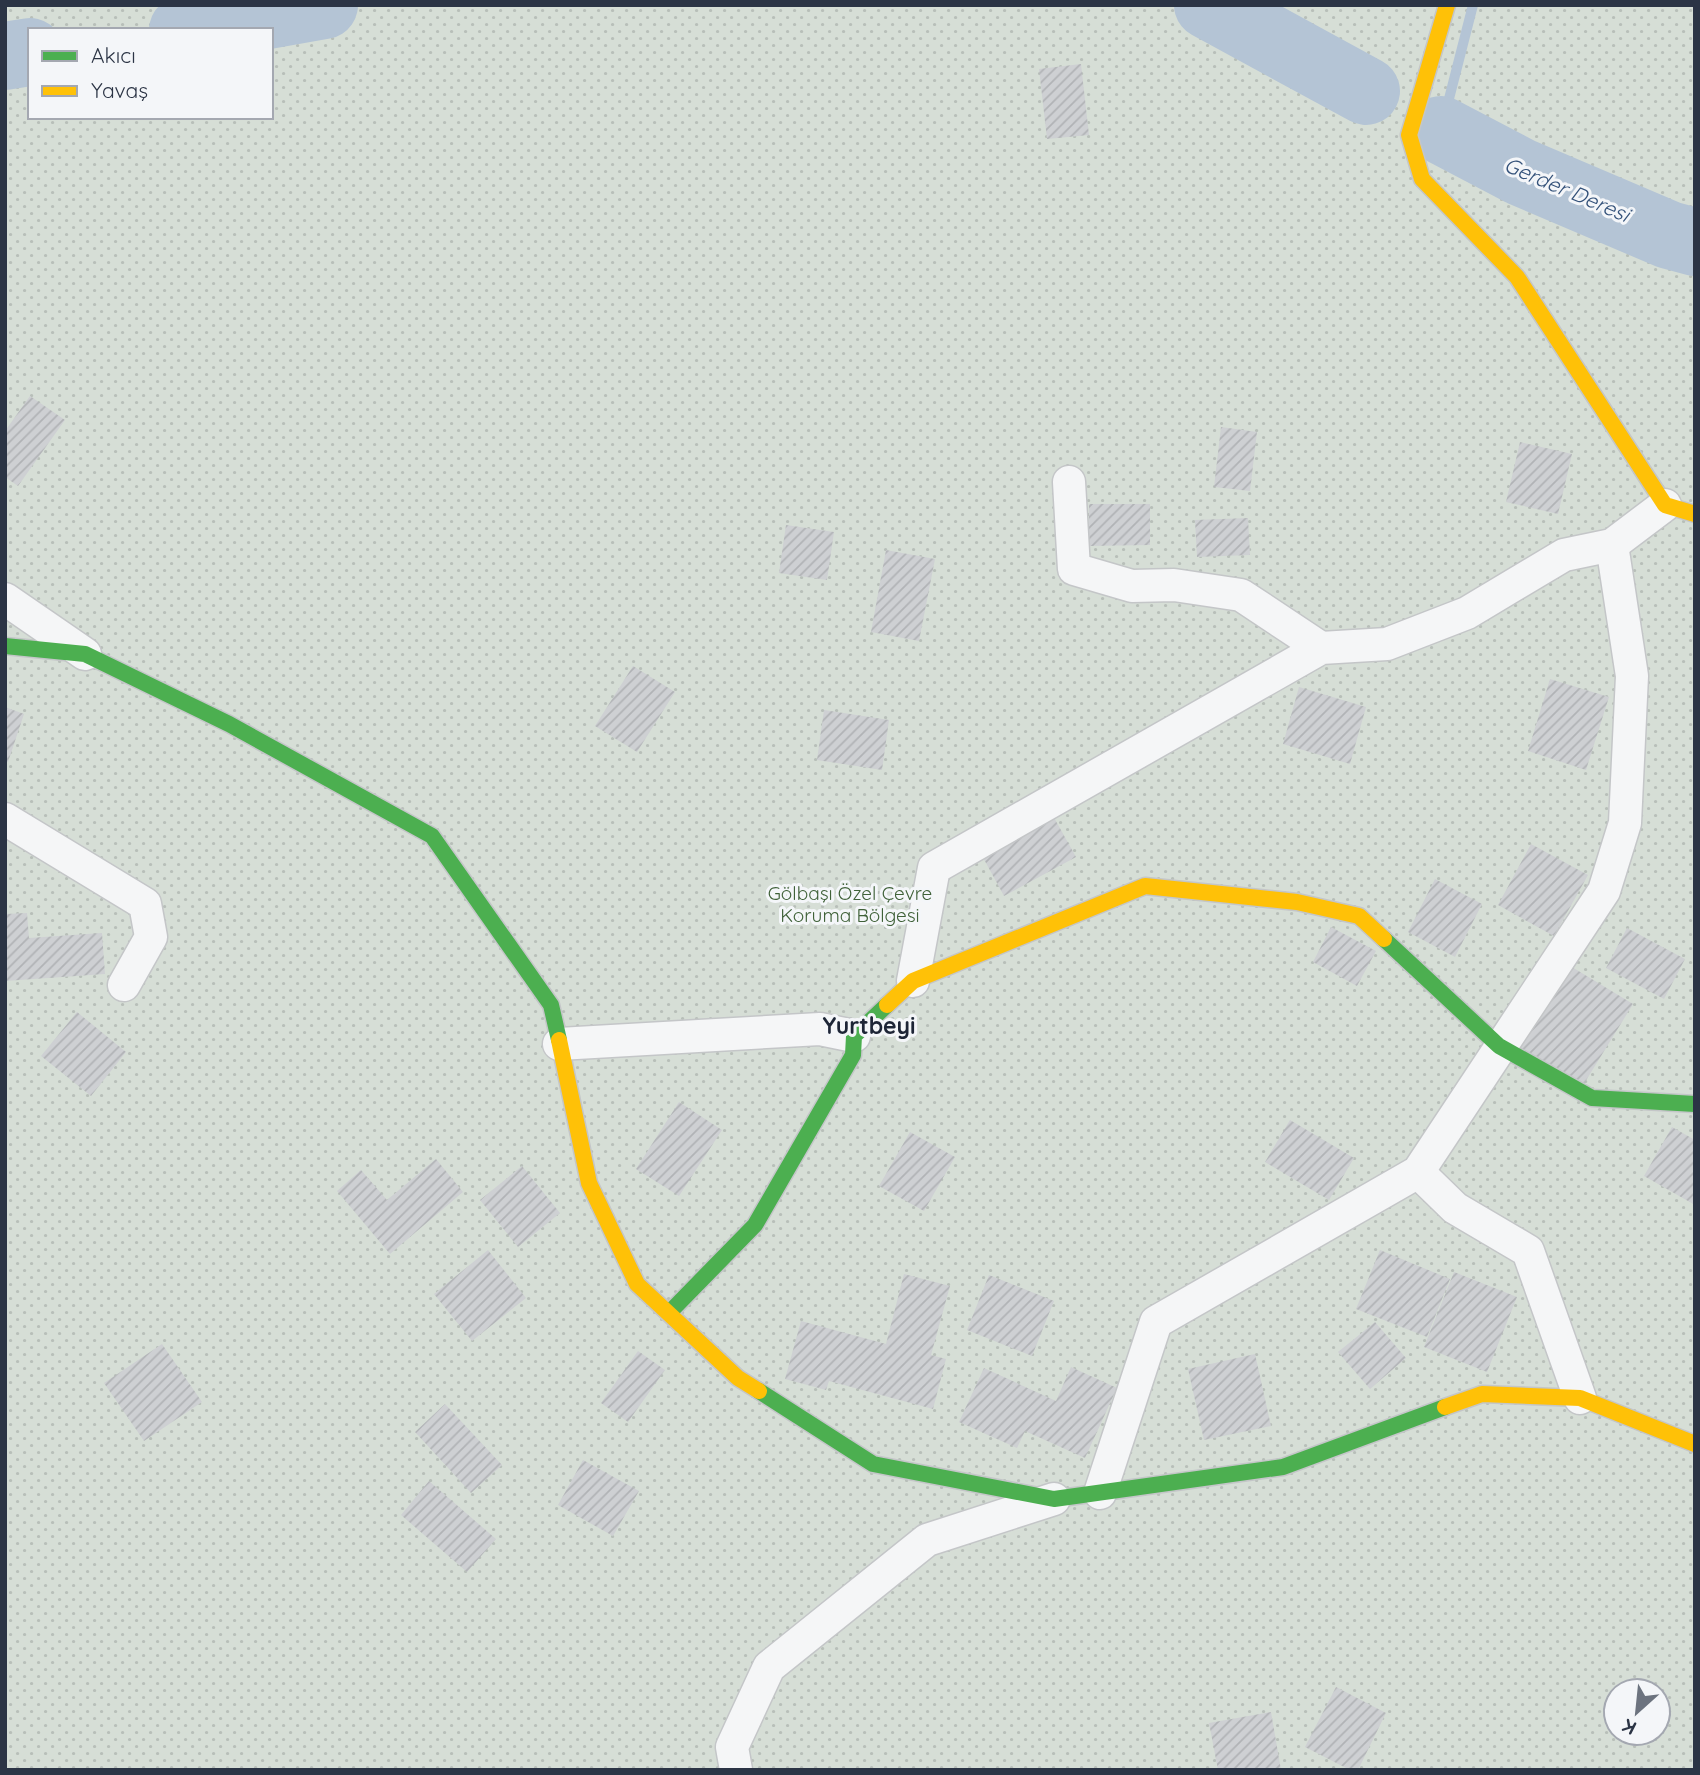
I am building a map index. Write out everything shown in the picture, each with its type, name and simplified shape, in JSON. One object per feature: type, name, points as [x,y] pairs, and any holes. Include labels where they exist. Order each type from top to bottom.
[{"type":"street","points":[[913,981],[934,868],[1321,648],[1387,644],[1467,612],[1564,555],[1612,545],[1680,509],[1517,277],[1422,179],[1409,135],[1447,5]]},
{"type":"street","points":[[1069,482],[1074,569],[1132,586],[1174,584],[1241,596],[1321,648]]},
{"type":"street","points":[[1100,1493],[1156,1322],[1418,1172],[1604,891],[1625,823],[1632,676],[1612,545]]},
{"type":"street","points":[[5,599],[85,654],[229,724],[432,836],[551,1005],[589,1183],[637,1284],[738,1378],[873,1464],[1054,1499]]},
{"type":"street","points":[[5,646],[85,654]]},
{"type":"street","points":[[5,819],[145,904],[152,937],[124,985]]},
{"type":"street","points":[[669,1313],[755,1225],[853,1055],[854,1036],[913,981],[1145,886],[1297,902],[1359,916],[1499,1046],[1592,1098],[1695,1104]]},
{"type":"street","points":[[559,1044],[820,1029],[854,1036]]},
{"type":"street","points":[[1418,1172],[1455,1208],[1528,1251],[1580,1398]]},
{"type":"street","points":[[736,1770],[732,1747],[769,1667],[928,1540],[1054,1499],[1283,1467],[1482,1394],[1580,1398],[1695,1444]]},
{"type":"green space","name":"Gölbaşı Özel Çevre Koruma Bölgesi","points":[[5,5],[1695,5],[1695,1770],[5,1770]]},
{"type":"building","points":[[1081,64],[1089,135],[1047,139],[1039,69]]},
{"type":"building","points":[[30,396],[65,420],[18,486],[5,477],[5,431]]},
{"type":"building","points":[[1221,427],[1257,432],[1250,491],[1214,487]]},
{"type":"building","points":[[1520,442],[1572,454],[1558,514],[1506,502]]},
{"type":"building","points":[[1089,504],[1150,504],[1150,545],[1089,546]]},
{"type":"building","points":[[1248,518],[1250,555],[1197,557],[1195,520]]},
{"type":"building","points":[[786,525],[834,532],[827,580],[779,573]]},
{"type":"building","points":[[886,550],[935,559],[919,641],[871,632]]},
{"type":"building","points":[[633,666],[675,692],[637,752],[595,726]]},
{"type":"building","points":[[1550,679],[1609,697],[1586,770],[1528,751]]},
{"type":"building","points":[[1299,687],[1366,707],[1350,764],[1283,744]]},
{"type":"building","points":[[5,707],[24,714],[8,762],[5,761]]},
{"type":"building","points":[[824,710],[889,720],[882,770],[817,760]]},
{"type":"building","points":[[1052,814],[1076,857],[1004,896],[980,852]]},
{"type":"building","points":[[1531,844],[1588,875],[1554,936],[1498,905]]},
{"type":"building","points":[[1435,879],[1482,904],[1455,957],[1408,932]]},
{"type":"building","points":[[27,913],[29,938],[102,933],[105,974],[5,981],[5,914]]},
{"type":"building","points":[[1331,927],[1376,951],[1357,986],[1313,962]]},
{"type":"building","points":[[1627,928],[1685,959],[1664,999],[1606,968]]},
{"type":"building","points":[[1562,961],[1633,1004],[1582,1087],[1511,1044]]},
{"type":"building","points":[[77,1012],[126,1052],[91,1096],[41,1056]]},
{"type":"building","points":[[679,1102],[722,1130],[679,1196],[636,1169]]},
{"type":"building","points":[[1290,1120],[1354,1158],[1329,1200],[1265,1162]]},
{"type":"building","points":[[1672,1127],[1695,1140],[1695,1205],[1644,1176]]},
{"type":"building","points":[[910,1132],[955,1157],[924,1211],[879,1186]]},
{"type":"building","points":[[436,1159],[463,1192],[390,1254],[337,1191],[361,1170],[387,1200]]},
{"type":"building","points":[[522,1166],[560,1213],[518,1247],[480,1200]]},
{"type":"building","points":[[488,1250],[526,1298],[472,1341],[434,1294]]},
{"type":"building","points":[[1380,1250],[1450,1279],[1427,1337],[1356,1309]]},
{"type":"building","points":[[1454,1272],[1517,1297],[1487,1372],[1424,1347]]},
{"type":"building","points":[[904,1274],[950,1286],[931,1355],[946,1359],[933,1409],[829,1381],[826,1390],[785,1379],[801,1321],[886,1344]]},
{"type":"building","points":[[989,1275],[1054,1301],[1032,1356],[967,1330]]},
{"type":"building","points":[[1375,1322],[1406,1358],[1370,1389],[1338,1352]]},
{"type":"building","points":[[162,1344],[202,1402],[144,1441],[104,1383]]},
{"type":"building","points":[[638,1351],[665,1370],[628,1422],[601,1403]]},
{"type":"building","points":[[1255,1354],[1271,1426],[1204,1440],[1188,1369]]},
{"type":"building","points":[[1071,1367],[1117,1388],[1085,1458],[1025,1431],[1017,1448],[959,1422],[984,1368],[1056,1401]]},
{"type":"building","points":[[445,1404],[502,1465],[471,1493],[415,1432]]},
{"type":"building","points":[[583,1460],[639,1491],[613,1536],[558,1505]]},
{"type":"building","points":[[429,1481],[496,1539],[467,1572],[401,1515]]},
{"type":"building","points":[[1336,1687],[1386,1713],[1358,1770],[1350,1770],[1305,1747]]},
{"type":"building","points":[[1271,1712],[1281,1770],[1218,1770],[1209,1723]]},
{"type":"waterway","name":"Gerder Deresi","points":[[194,28],[324,5]]},
{"type":"waterway","name":"Gerder Deresi","points":[[1208,5],[1366,91]]},
{"type":"waterway","points":[[1441,130],[1473,5]]},
{"type":"waterway","name":"Gerder Deresi","points":[[5,56],[28,52]]},
{"type":"waterway","name":"Gerder Deresi","points":[[1441,130],[1521,172],[1669,235],[1695,242]]},
{"type":"traffic: fast","points":[[5,646],[85,654],[229,724],[432,836],[551,1005],[559,1040]]},
{"type":"traffic: fast","points":[[1384,939],[1499,1046],[1592,1098],[1695,1104]]},
{"type":"traffic: fast","points":[[669,1313],[755,1225],[853,1055],[854,1036],[887,1005]]},
{"type":"traffic: fast","points":[[759,1391],[873,1464],[1054,1499],[1283,1467],[1445,1407]]},
{"type":"traffic: slow","points":[[1447,5],[1409,135],[1422,179],[1517,277],[1665,505],[1695,514]]},
{"type":"traffic: slow","points":[[887,1005],[913,981],[1145,886],[1297,902],[1359,916],[1384,939]]},
{"type":"traffic: slow","points":[[559,1040],[589,1183],[637,1284],[738,1378],[759,1391]]},
{"type":"traffic: slow","points":[[1445,1407],[1482,1394],[1580,1398],[1695,1444]]},
{"type":"district","name":"Yurtbeyi","points":[[869,1025]]}]
